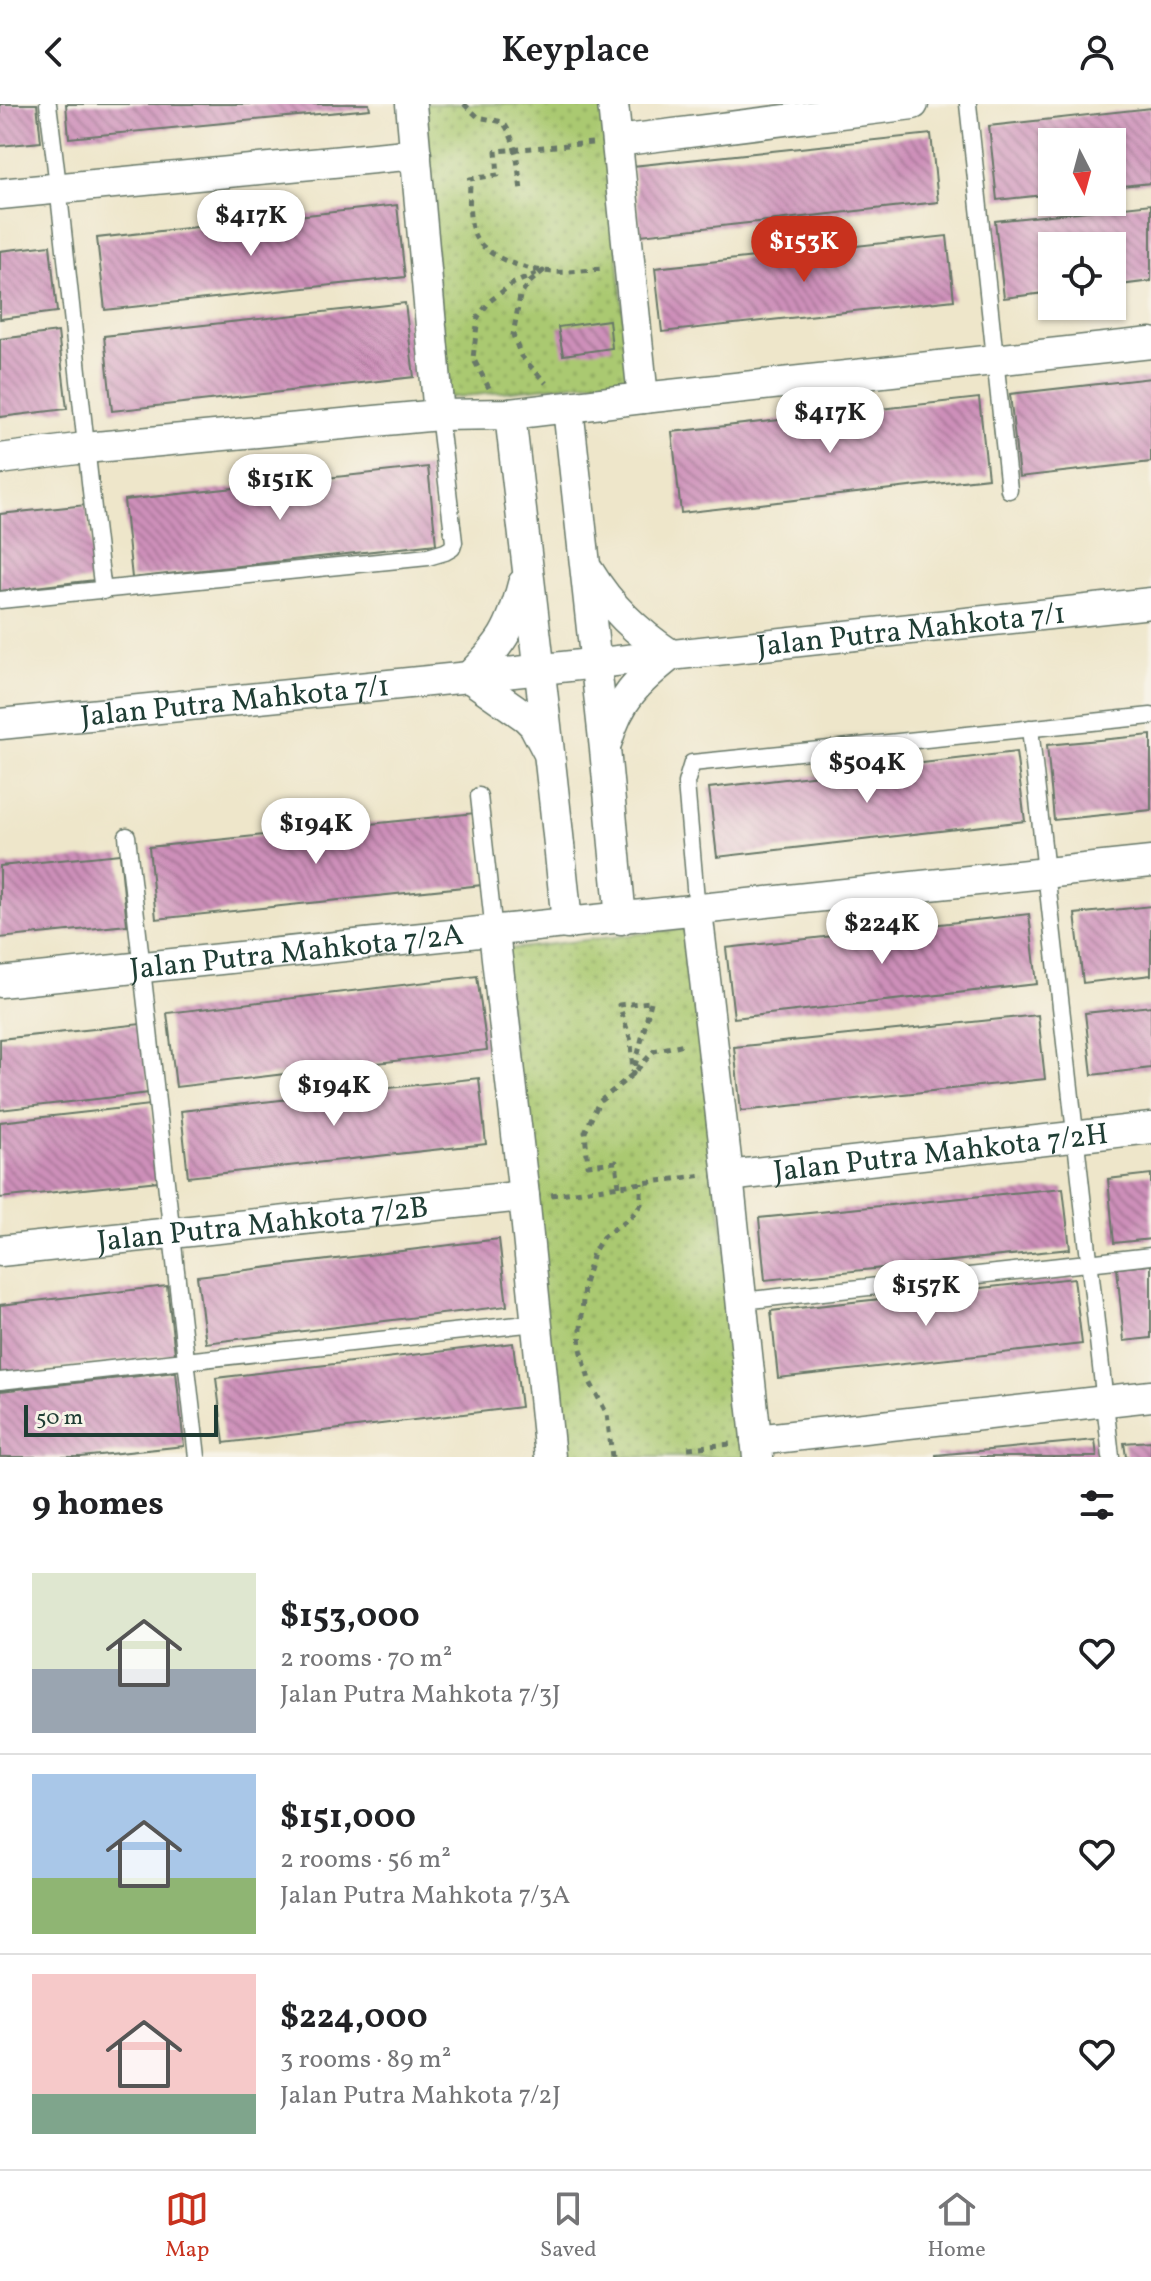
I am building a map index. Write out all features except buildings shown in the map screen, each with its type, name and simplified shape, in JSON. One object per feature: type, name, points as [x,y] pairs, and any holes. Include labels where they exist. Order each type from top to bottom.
[{"type":"street","points":[[411,104],[439,415]]},
{"type":"street","points":[[613,104],[643,398]]},
{"type":"street","points":[[617,141],[913,104]]},
{"type":"street","points":[[0,194],[416,154]]},
{"type":"street","points":[[0,459],[85,448],[439,415],[510,414],[1151,343]]},
{"type":"street","points":[[568,408],[605,749],[593,922]]},
{"type":"street","points":[[510,414],[551,759],[593,922]]},
{"type":"street","points":[[583,552],[608,603],[671,655],[649,672],[621,705],[605,749]]},
{"type":"street","points":[[527,569],[513,620],[502,640],[469,677],[510,704],[534,725],[551,759]]},
{"type":"street","name":"Jalan Putra Mahkota 7/1","points":[[0,724],[1151,603]]},
{"type":"street","name":"Jalan Putra Mahkota 7/2A","points":[[0,982],[1151,862]]},
{"type":"street","points":[[697,911],[718,1175],[742,1301],[749,1447],[1151,1396]]},
{"type":"street","points":[[494,932],[537,1196],[536,1323],[550,1457]]},
{"type":"street","name":"Jalan Putra Mahkota 7/2H","points":[[718,1175],[1151,1128]]},
{"type":"street","name":"Jalan Putra Mahkota 7/2B","points":[[0,1251],[537,1196]]},
{"type":"lane","points":[[48,104],[103,591]]},
{"type":"lane","points":[[968,104],[1009,490]]},
{"type":"lane","points":[[0,600],[428,557],[445,552],[452,548],[454,542],[439,415]]},
{"type":"lane","points":[[697,911],[686,783],[692,763],[1151,716]]},
{"type":"lane","points":[[1030,728],[1111,1457]]},
{"type":"lane","points":[[479,796],[494,932]]},
{"type":"lane","points":[[127,836],[197,1457]]},
{"type":"lane","points":[[742,1301],[1151,1256]]},
{"type":"lane","points":[[0,1381],[536,1323]]},
{"type":"path","points":[[464,104],[478,117],[503,122],[509,129],[516,150],[521,191]]},
{"type":"path","points":[[617,141],[496,151],[498,175],[470,179],[472,226],[476,237],[494,254],[543,271],[631,267]]},
{"type":"path","points":[[543,271],[520,296],[513,335],[521,356],[568,408]]},
{"type":"path","points":[[510,414],[490,390],[473,358],[478,317],[490,301],[512,284],[543,271]]},
{"type":"path","points":[[651,1002],[633,1074],[631,1041],[619,1005],[651,1002]]},
{"type":"path","points":[[619,1186],[616,1162],[588,1165],[585,1132],[599,1102],[633,1074],[654,1051],[684,1044]]},
{"type":"path","points":[[537,1196],[718,1175]]},
{"type":"path","points":[[612,1457],[607,1414],[589,1380],[580,1345],[580,1316],[584,1284],[593,1253],[603,1237],[631,1217],[641,1204],[641,1183]]},
{"type":"path","points":[[688,1448],[749,1447]]},
{"type":"green space","points":[[423,104],[604,104],[629,378],[447,398]]},
{"type":"green space","points":[[688,928],[749,1457],[558,1457],[503,950]]}]
